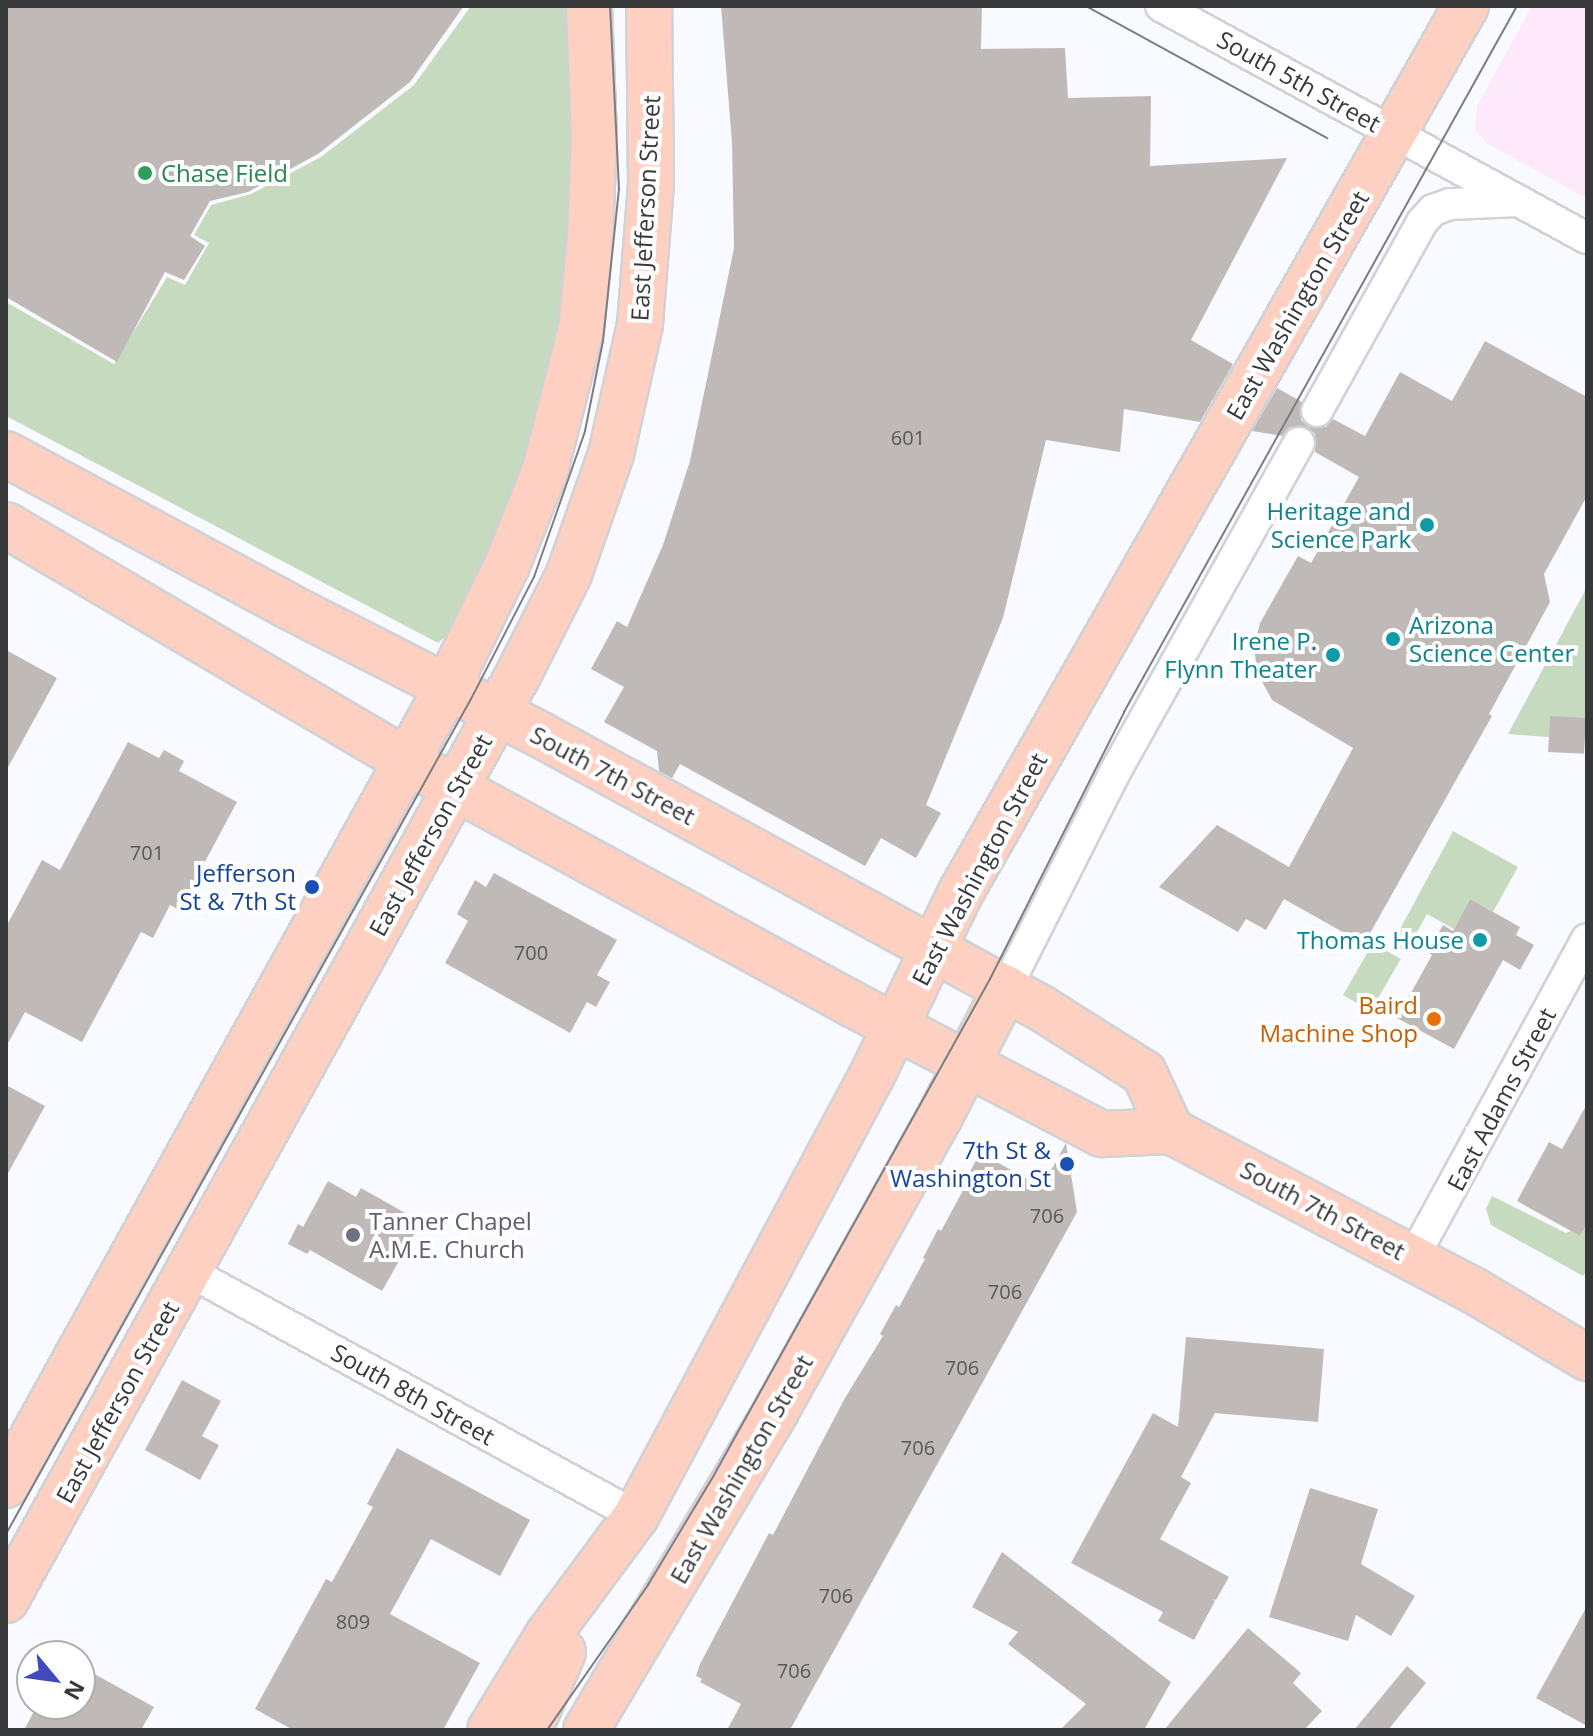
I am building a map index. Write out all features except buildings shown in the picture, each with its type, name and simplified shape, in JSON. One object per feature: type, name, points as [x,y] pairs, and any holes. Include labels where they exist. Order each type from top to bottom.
[{"type":"main road","points":[[6,1485],[408,762],[507,565],[545,470],[581,329],[590,239],[594,136],[589,6]]},
{"type":"main road","name":"East Jefferson Street","points":[[6,1600],[498,713],[569,574],[611,454],[640,324],[651,183],[649,6]]},
{"type":"main road","name":"East Washington Street","points":[[490,1730],[548,1635],[636,1516],[897,1025],[961,892],[1466,6]]},
{"type":"main road","name":"South 7th Street","points":[[6,454],[200,560],[498,713],[1006,988],[1144,1073],[1171,1131],[1473,1290],[1587,1358]]},
{"type":"main road","points":[[6,525],[408,762],[1102,1134],[1171,1131]]},
{"type":"main road","name":"East Washington Street","points":[[586,1730],[777,1409],[1006,988]]},
{"type":"main road","points":[[529,1730],[571,1636],[636,1516]]},
{"type":"street","name":"South 5th Street","points":[[1161,6],[1587,238]]},
{"type":"street","points":[[1317,411],[1422,222],[1433,210],[1450,204],[1519,201]]},
{"type":"street","name":"East Washington Street","points":[[1006,988],[1115,772],[1299,443]]},
{"type":"street","name":"East Adams Street","points":[[1413,1258],[1587,939]]},
{"type":"street","name":"South 8th Street","points":[[190,1272],[636,1516]]},
{"type":"shaded area","points":[[1532,6],[1587,6],[1587,199],[1488,144],[1475,130],[1477,106]]},
{"type":"green space","points":[[471,6],[577,6],[579,239],[534,464],[455,628],[438,643],[6,416],[6,302],[114,364],[167,277],[185,285],[209,243],[194,235],[211,205],[251,194],[321,157],[414,85]]},
{"type":"green space","points":[[1587,587],[1587,740],[1508,734]]},
{"type":"green space","points":[[1453,831],[1518,867],[1493,912],[1470,899],[1454,929],[1427,914],[1406,952],[1392,944]]},
{"type":"green space","points":[[1373,943],[1401,959],[1371,1011],[1343,995]]},
{"type":"green space","points":[[1492,1196],[1566,1233],[1571,1231],[1580,1236],[1584,1229],[1587,1230],[1587,1270],[1583,1276],[1491,1225],[1486,1209]]},
{"type":"tram line","points":[[6,1534],[471,699],[534,577],[585,431],[603,341],[619,189],[610,6]]},
{"type":"tram line","points":[[1086,6],[1327,138]]},
{"type":"tram line","points":[[547,1730],[648,1585],[714,1475],[990,979],[1124,712],[1517,6]]},
{"type":"place","name":"Chase Field","points":[[145,173]]},
{"type":"place","name":"Heritage and Science Park","points":[[1427,525]]},
{"type":"place","name":"Arizona Science Center","points":[[1393,639]]},
{"type":"place","name":"Irene P. Flynn Theater","points":[[1333,655]]},
{"type":"place","name":"Jefferson St & 7th St","points":[[312,887]]},
{"type":"place","name":"Thomas House","points":[[1480,940]]},
{"type":"place","name":"Baird Machine Shop","points":[[1434,1019]]},
{"type":"place","name":"7th St & Washington St","points":[[1067,1164]]},
{"type":"place","name":"Tanner Chapel A.M.E. Church","points":[[353,1235]]}]
